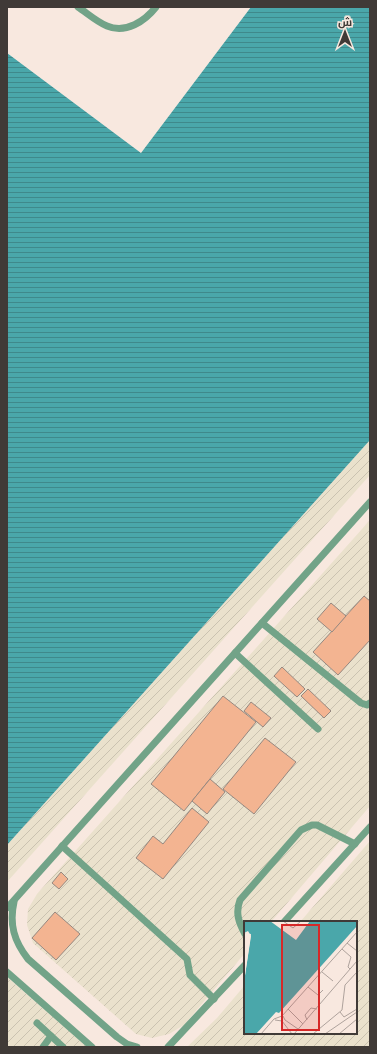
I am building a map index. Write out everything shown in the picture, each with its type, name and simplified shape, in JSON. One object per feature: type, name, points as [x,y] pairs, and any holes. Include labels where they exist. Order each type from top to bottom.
[{"type":"lane","points":[[78,7],[107,26],[116,29],[125,28],[142,21],[156,7]]},
{"type":"lane","points":[[89,7],[93,17]]},
{"type":"lane","points":[[7,908],[370,502]]},
{"type":"lane","points":[[262,623],[361,703],[367,705],[370,703]]},
{"type":"lane","points":[[235,653],[318,729]]},
{"type":"lane","points":[[244,932],[237,918],[240,900],[301,830],[312,825],[318,826],[355,844]]},
{"type":"lane","points":[[285,921],[370,827]]},
{"type":"lane","points":[[62,846],[187,959],[190,975],[214,999]]},
{"type":"lane","points":[[14,900],[12,925],[17,943],[28,959],[117,1037],[137,1047]]},
{"type":"lane","points":[[161,1047],[171,1045],[244,966]]},
{"type":"lane","points":[[7,972],[92,1047]]},
{"type":"lane","points":[[37,1023],[63,1047]]},
{"type":"lane","points":[[43,1047],[51,1036]]},
{"type":"shaded area","points":[[370,440],[370,475],[7,882],[7,845]]},
{"type":"shaded area","points":[[370,520],[370,806],[272,921],[244,921],[244,954],[184,1025],[169,1034],[152,1038],[136,1034],[33,943],[27,925],[28,909],[37,894]]},
{"type":"shaded area","points":[[370,841],[370,1047],[187,1047],[217,1018],[244,986],[244,1034],[357,1034],[357,921],[301,921]]},
{"type":"shaded area","points":[[7,977],[87,1047],[7,1047]]},
{"type":"water","points":[[251,7],[370,7],[370,440],[7,845],[7,53],[141,153]]},
{"type":"building","points":[[364,596],[370,601],[370,640],[338,675],[313,652]]},
{"type":"building","points":[[331,603],[346,616],[332,632],[317,619]]},
{"type":"building","points":[[282,667],[305,689],[297,697],[274,676]]},
{"type":"building","points":[[308,689],[331,711],[324,718],[301,696]]},
{"type":"building","points":[[223,696],[256,722],[184,811],[151,784]]},
{"type":"building","points":[[251,702],[271,718],[263,727],[244,711]]},
{"type":"building","points":[[265,738],[296,762],[254,814],[223,789]]},
{"type":"building","points":[[210,779],[225,792],[207,814],[192,801]]},
{"type":"building","points":[[192,808],[209,822],[163,879],[136,858],[153,836],[163,844]]},
{"type":"building","points":[[61,872],[68,879],[59,889],[52,883]]},
{"type":"building","points":[[55,912],[80,934],[56,960],[32,938]]}]
